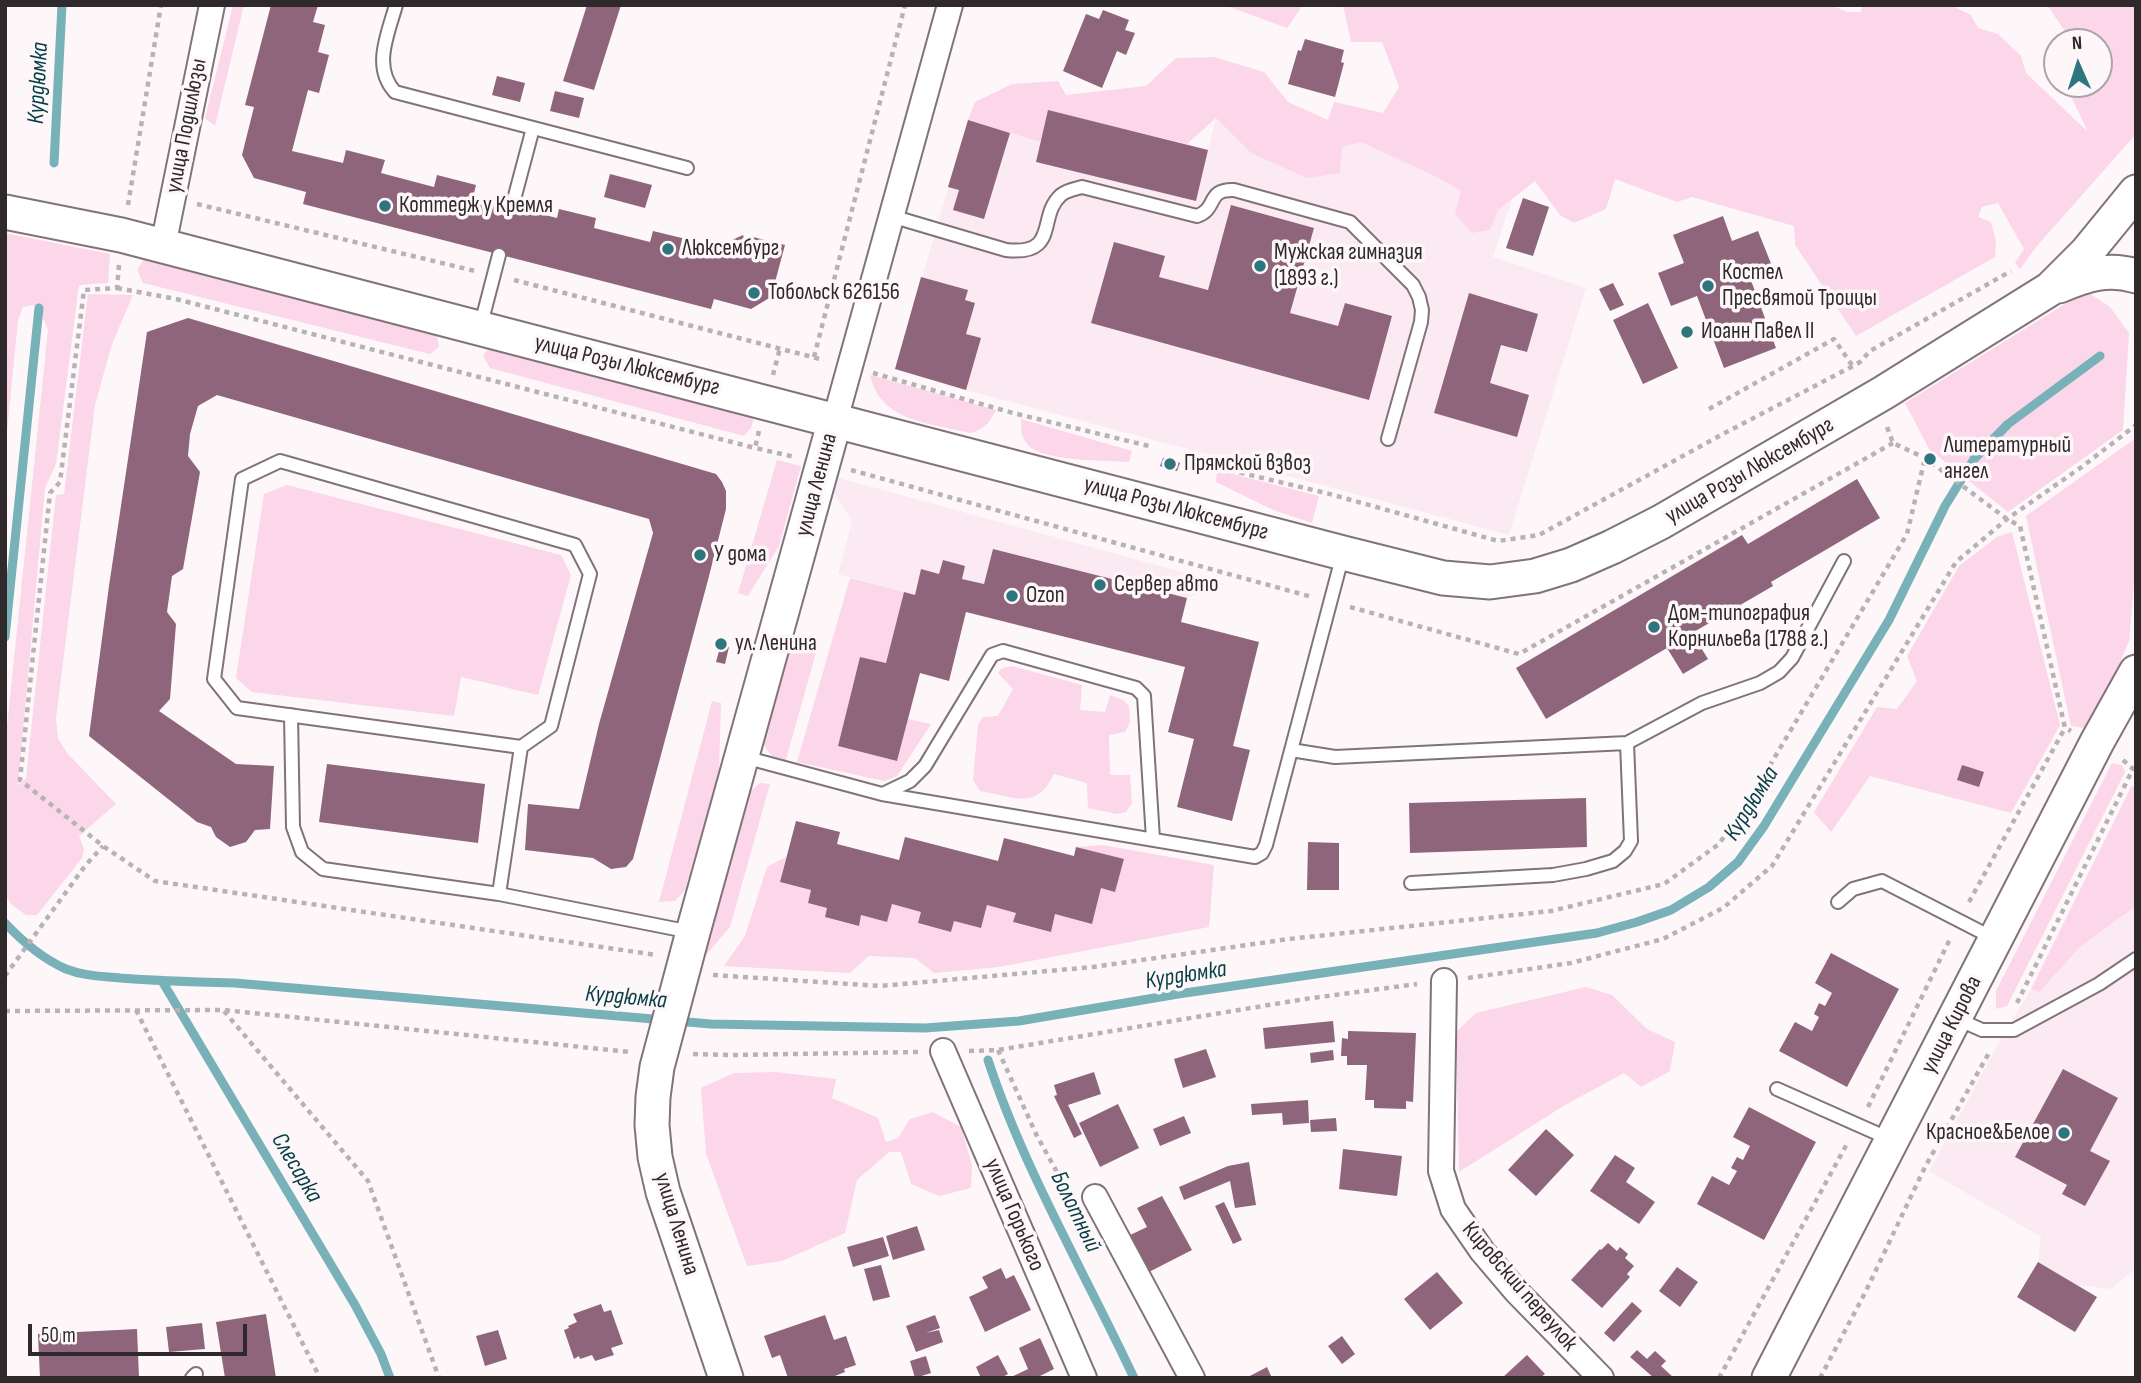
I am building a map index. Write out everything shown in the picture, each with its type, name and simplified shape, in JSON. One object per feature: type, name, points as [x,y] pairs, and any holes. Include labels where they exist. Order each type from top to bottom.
[{"type":"main road","name":"улица Розы Люксембург","points":[[5,212],[163,246],[1443,578],[1490,582],[1535,576],[1572,565],[1661,522],[1883,393],[2050,289],[2087,252],[2136,192]]},
{"type":"main road","points":[[2050,289],[2078,277],[2100,272],[2121,272],[2136,276]]},
{"type":"main road","name":"улица Ленина","points":[[726,1378],[663,1192],[655,1157],[653,1097],[646,1059],[684,965],[835,420]]},
{"type":"main road","name":"улица Кирова","points":[[1769,1378],[2136,672]]},
{"type":"street","name":"улица Подшлюзы","points":[[163,246],[212,5]]},
{"type":"street","name":"улица Ленина","points":[[835,420],[950,5]]},
{"type":"street","name":"Кировский переулок","points":[[1444,981],[1441,1171],[1453,1209],[1482,1251],[1516,1291],[1601,1378]]},
{"type":"street","name":"улица Горького","points":[[943,1051],[1084,1378]]},
{"type":"street","points":[[1095,1197],[1192,1378]]},
{"type":"lane","points":[[396,5],[384,50],[382,69],[395,92],[687,168]]},
{"type":"lane","points":[[512,207],[533,128]]},
{"type":"lane","points":[[891,216],[1006,250],[1022,252],[1035,247],[1044,236],[1059,196],[1082,187],[1197,216],[1205,213],[1218,192],[1234,190],[1350,222],[1413,285],[1422,310],[1418,334],[1388,439]]},
{"type":"lane","points":[[480,328],[499,255]]},
{"type":"lane","points":[[279,461],[575,545],[590,573],[551,726],[521,747],[291,715],[237,708],[214,679],[242,479],[279,461]]},
{"type":"lane","points":[[742,756],[883,794],[1255,857],[1262,853],[1343,553]]},
{"type":"lane","points":[[1291,750],[1335,757],[1627,743],[1702,703],[1760,683],[1779,672],[1792,658],[1844,561]]},
{"type":"lane","points":[[883,794],[910,781],[925,766],[992,655],[1003,651],[1136,688],[1144,696],[1153,839]]},
{"type":"lane","points":[[291,715],[293,827],[302,852],[323,869],[499,894],[693,932]]},
{"type":"lane","points":[[1411,883],[1553,874],[1586,869],[1613,861],[1625,851],[1631,841],[1627,743]]},
{"type":"lane","points":[[499,894],[521,747]]},
{"type":"lane","points":[[1838,902],[1853,889],[1882,881],[1996,939]]},
{"type":"lane","points":[[1955,1018],[1982,1030],[2014,1030],[2099,985],[2136,959]]},
{"type":"lane","points":[[1777,1089],[1892,1140]]},
{"type":"path","points":[[117,288],[122,239],[161,5]]},
{"type":"path","points":[[814,357],[905,5]]},
{"type":"path","points":[[173,198],[814,357],[1013,413],[1153,447]]},
{"type":"path","points":[[1191,461],[1326,493],[1498,541],[1539,535],[1853,366],[1870,351],[2011,271]]},
{"type":"path","points":[[803,459],[176,299],[117,288],[85,290],[60,482],[50,493],[20,780],[103,846],[155,881],[656,955],[708,975],[880,986],[1093,967],[1289,939],[1551,911],[1664,884],[1719,844],[1750,799],[1907,534],[1925,458],[2020,526],[2065,728],[1964,912]]},
{"type":"path","points":[[755,448],[761,422]]},
{"type":"path","points":[[2065,728],[2075,733]]},
{"type":"path","points":[[2015,1007],[2135,770],[2115,754]]},
{"type":"path","points":[[5,976],[85,866],[103,846]]},
{"type":"path","points":[[1867,1109],[1955,928]]},
{"type":"path","points":[[136,1010],[320,1378]]},
{"type":"path","points":[[224,1010],[368,1181],[439,1378]]},
{"type":"path","points":[[5,1012],[224,1010],[646,1059]]},
{"type":"path","points":[[1820,1378],[1866,1291],[1925,1167],[1990,1051]]},
{"type":"path","points":[[1719,1378],[1850,1138]]},
{"type":"shaded area","points":[[233,5],[244,5],[215,126],[205,118]]},
{"type":"shaded area","points":[[1224,5],[1303,5],[1287,28]]},
{"type":"shaded area","points":[[1343,5],[1831,5],[1847,12],[1861,12],[1862,5],[1950,5],[1971,15],[1978,28],[1998,34],[2021,56],[2026,73],[2043,89],[2043,98],[2052,98],[2088,132],[2072,98],[2113,98],[2113,28],[2063,28],[2047,5],[2136,5],[2136,134],[2036,247],[2020,269],[2015,263],[2024,249],[1998,203],[1982,207],[1978,217],[1991,222],[1996,241],[1995,257],[1856,336],[1795,245],[1794,226],[1692,197],[1677,202],[1615,179],[1606,209],[1574,223],[1560,215],[1535,181],[1498,210],[1490,230],[1472,233],[1455,214],[1461,191],[1362,142],[1342,147],[1340,173],[1307,178],[1251,153],[1216,118],[1187,144],[1049,111],[1040,142],[968,120],[975,102],[1012,84],[1058,81],[1066,95],[1146,86],[1176,58],[1214,57],[1264,72],[1288,102],[1328,120],[1334,102],[1383,113],[1399,87],[1382,42],[1351,42]]},
{"type":"shaded area","points":[[1334,102],[1529,147],[1493,257],[1586,288],[1509,535],[895,369],[968,120],[1040,142],[1048,110],[1208,149],[1216,118],[1320,146]]},
{"type":"shaded area","points":[[5,233],[110,254],[108,283],[79,285],[56,464],[45,488],[18,786],[26,778],[56,495],[64,494],[88,294],[133,295],[112,344],[95,405],[56,719],[58,738],[67,753],[116,804],[79,836],[84,849],[82,858],[37,915],[26,915],[11,904],[5,894],[5,746],[48,330],[39,308],[32,305],[23,307],[18,320],[5,452]]},
{"type":"shaded area","points":[[147,254],[435,326],[439,347],[430,354],[143,283],[137,270]]},
{"type":"shaded area","points":[[2086,291],[2110,307],[2129,333],[2123,430],[2008,512],[1929,449],[1905,403]]},
{"type":"shaded area","points":[[494,341],[754,416],[751,428],[744,436],[490,368],[483,356]]},
{"type":"shaded area","points":[[870,375],[996,410],[986,425],[970,433],[924,423],[909,418],[884,402]]},
{"type":"shaded area","points":[[1021,419],[1132,451],[1129,462],[1061,457],[1036,451],[1024,439]]},
{"type":"shaded area","points":[[2136,438],[2136,561],[2129,641],[2100,710],[2085,728],[2071,726],[2026,516]]},
{"type":"shaded area","points":[[777,460],[801,466],[779,546],[748,596],[738,593]]},
{"type":"shaded area","points":[[1217,470],[1319,496],[1312,523],[1273,510],[1216,482]]},
{"type":"shaded area","points":[[832,477],[1226,584],[1187,598],[993,549],[984,584],[921,570],[915,595],[838,574],[852,521],[829,486]]},
{"type":"shaded area","points":[[287,485],[561,555],[571,575],[538,695],[461,677],[454,716],[252,692],[236,678],[264,494]]},
{"type":"shaded area","points":[[2012,532],[2060,725],[2011,813],[1870,776],[1831,832],[1814,812],[1877,707],[1897,709],[1917,681],[1907,656],[1959,566],[1997,537]]},
{"type":"shaded area","points":[[850,578],[904,592],[886,663],[860,657],[838,746],[897,761],[908,719],[931,724],[897,776],[884,781],[797,762]]},
{"type":"shaded area","points":[[819,642],[785,763],[770,753],[761,736],[783,660],[791,652]]},
{"type":"shaded area","points":[[1012,666],[1082,685],[1080,710],[1105,712],[1110,695],[1123,700],[1129,706],[1130,722],[1125,732],[1109,735],[1110,775],[1130,775],[1132,803],[1126,812],[1117,814],[1088,808],[1087,783],[1054,774],[1047,786],[1032,797],[1014,798],[980,791],[973,780],[978,725],[983,717],[998,716],[1013,689],[998,673],[1002,668]]},
{"type":"shaded area","points":[[712,701],[721,703],[719,772],[685,890],[675,901],[659,902]]},
{"type":"shaded area","points":[[2112,763],[2122,765],[2125,772],[2007,1006],[1996,1009],[1996,991]]},
{"type":"shaded area","points":[[760,783],[770,784],[730,927],[706,955],[710,929],[744,797]]},
{"type":"shaded area","points":[[2132,785],[2136,790],[2136,906],[2080,947],[2039,992],[2031,989]]},
{"type":"shaded area","points":[[1103,845],[1214,865],[1209,927],[999,967],[934,973],[915,958],[869,956],[850,973],[724,966],[745,936],[767,867],[786,857],[780,882],[811,890],[808,903],[827,908],[825,917],[858,926],[861,915],[887,922],[892,904],[921,912],[919,924],[951,932],[954,921],[981,928],[987,905],[1016,913],[1014,923],[1051,932],[1055,914],[1092,923],[1101,888],[1115,891],[1124,860],[1076,847]]},
{"type":"shaded area","points":[[2136,906],[2136,1268],[2111,1289],[2077,1285],[2038,1262],[2041,1237],[1929,1171],[2031,989],[2039,991],[2080,947]]},
{"type":"shaded area","points":[[1586,987],[1612,995],[1647,1029],[1675,1042],[1670,1071],[1641,1087],[1624,1073],[1565,1105],[1459,1172],[1456,1032],[1476,1013]]},
{"type":"shaded area","points":[[775,1072],[836,1079],[832,1098],[878,1118],[886,1142],[898,1138],[910,1119],[933,1112],[961,1127],[972,1165],[971,1188],[939,1196],[911,1184],[901,1152],[889,1152],[857,1180],[845,1233],[782,1261],[747,1266],[706,1154],[701,1088],[734,1073]]},
{"type":"building","points":[[271,5],[318,5],[313,22],[325,25],[318,52],[329,55],[319,93],[308,90],[292,151],[343,163],[346,150],[385,160],[381,173],[434,187],[437,175],[476,185],[473,197],[557,218],[559,209],[596,218],[594,228],[650,242],[653,231],[690,240],[687,252],[714,258],[710,250],[743,235],[746,244],[749,236],[785,245],[771,297],[751,309],[714,299],[711,309],[303,204],[306,192],[254,178],[242,155],[254,107],[245,105]]},
{"type":"building","points":[[587,5],[621,5],[594,90],[563,81]]},
{"type":"building","points":[[1103,10],[1129,20],[1125,30],[1135,33],[1126,55],[1117,51],[1102,88],[1063,71],[1086,14],[1099,19]]},
{"type":"building","points":[[1305,39],[1344,50],[1341,62],[1344,63],[1335,97],[1288,84],[1298,50],[1301,51]]},
{"type":"building","points":[[497,76],[525,83],[520,102],[492,95]]},
{"type":"building","points":[[555,91],[584,98],[579,118],[550,111]]},
{"type":"building","points":[[1048,110],[1208,150],[1196,201],[1036,162]]},
{"type":"building","points":[[968,120],[1010,133],[984,219],[953,210],[959,190],[948,187]]},
{"type":"building","points":[[610,174],[652,185],[645,208],[604,197]]},
{"type":"building","points":[[1523,198],[1549,207],[1533,256],[1506,248]]},
{"type":"building","points":[[1231,205],[1314,228],[1290,313],[1338,326],[1345,303],[1392,316],[1369,400],[1091,323],[1114,242],[1165,256],[1159,277],[1208,290]]},
{"type":"building","name":"Костел Пресвятой Троицы","points":[[1723,216],[1732,241],[1758,231],[1772,266],[1749,275],[1776,348],[1724,368],[1697,296],[1671,306],[1658,273],[1684,263],[1673,235]]},
{"type":"building","points":[[921,277],[968,290],[965,300],[975,303],[966,334],[981,338],[966,390],[895,369]]},
{"type":"building","points":[[1613,283],[1624,305],[1610,311],[1599,289]]},
{"type":"building","points":[[1469,293],[1538,314],[1527,352],[1501,345],[1490,383],[1529,395],[1517,437],[1434,413]]},
{"type":"building","points":[[1648,303],[1678,368],[1643,384],[1613,320]]},
{"type":"building","points":[[188,318],[716,474],[726,491],[726,509],[633,859],[626,867],[611,869],[593,858],[525,850],[528,804],[579,809],[599,724],[653,533],[649,519],[217,395],[198,406],[190,434],[188,456],[200,472],[183,569],[172,576],[167,612],[176,624],[170,699],[159,711],[236,764],[274,766],[270,829],[255,830],[246,842],[230,847],[216,837],[211,827],[197,822],[89,736],[147,332]]},
{"type":"building","points":[[1163,458],[1180,463],[1177,471],[1160,466]]},
{"type":"building","points":[[1857,479],[1880,518],[1771,582],[1773,586],[1692,633],[1708,659],[1683,674],[1667,648],[1546,719],[1516,668],[1742,535],[1748,544]]},
{"type":"building","points":[[993,549],[1187,598],[1181,622],[1259,642],[1233,746],[1250,750],[1232,821],[1177,807],[1194,739],[1168,732],[1185,667],[966,612],[949,681],[920,673],[897,761],[838,746],[860,657],[886,663],[904,592],[915,595],[921,569],[939,574],[943,560],[965,566],[962,579],[984,584]]},
{"type":"building","points":[[721,644],[729,647],[725,664],[716,662]]},
{"type":"building","points":[[327,764],[485,784],[478,843],[319,822]]},
{"type":"building","points":[[1962,765],[1984,772],[1979,787],[1957,780]]},
{"type":"building","points":[[1586,798],[1587,847],[1410,853],[1409,803]]},
{"type":"building","points":[[796,821],[840,832],[837,844],[899,860],[905,837],[998,861],[1004,838],[1074,856],[1076,847],[1124,859],[1115,892],[1101,888],[1092,924],[1055,914],[1051,932],[1013,922],[1016,913],[987,905],[981,928],[954,921],[951,932],[918,923],[921,912],[892,904],[887,922],[861,915],[859,926],[825,917],[827,908],[808,903],[811,890],[780,882]]},
{"type":"building","points":[[1308,842],[1339,843],[1339,890],[1307,890]]},
{"type":"building","points":[[1831,953],[1899,989],[1847,1087],[1779,1051],[1795,1022],[1812,1031],[1819,1017],[1814,1014],[1819,1003],[1825,1006],[1832,993],[1815,983]]},
{"type":"building","points":[[1333,1021],[1335,1042],[1265,1049],[1263,1028]]},
{"type":"building","points":[[1348,1031],[1416,1033],[1413,1102],[1406,1101],[1406,1109],[1374,1108],[1374,1100],[1365,1100],[1367,1065],[1347,1065],[1347,1056],[1341,1056],[1342,1038],[1348,1039]]},
{"type":"building","points":[[1206,1049],[1216,1077],[1183,1088],[1174,1059]]},
{"type":"building","points":[[1333,1050],[1334,1060],[1311,1063],[1310,1053]]},
{"type":"building","name":"Красное&Белое","points":[[2063,1069],[2118,1098],[2090,1151],[2110,1161],[2085,1206],[2062,1194],[2067,1185],[2015,1157]]},
{"type":"building","points":[[1094,1072],[1101,1094],[1068,1105],[1082,1134],[1074,1138],[1054,1096],[1057,1095],[1054,1085]]},
{"type":"building","points":[[1308,1100],[1309,1123],[1283,1125],[1282,1113],[1252,1115],[1251,1104]]},
{"type":"building","points":[[1118,1104],[1139,1148],[1100,1167],[1079,1123]]},
{"type":"building","points":[[1749,1107],[1816,1142],[1764,1240],[1697,1204],[1712,1176],[1729,1185],[1737,1171],[1731,1168],[1737,1157],[1743,1160],[1750,1146],[1733,1137]]},
{"type":"building","points":[[1184,1116],[1191,1133],[1160,1146],[1153,1129]]},
{"type":"building","points":[[1336,1118],[1337,1131],[1311,1132],[1310,1120]]},
{"type":"building","points":[[1546,1129],[1574,1155],[1536,1196],[1508,1170]]},
{"type":"building","points":[[1343,1149],[1402,1156],[1397,1196],[1339,1189]]},
{"type":"building","points":[[1615,1155],[1635,1168],[1626,1182],[1655,1202],[1639,1224],[1590,1191]]},
{"type":"building","points":[[1249,1162],[1256,1205],[1235,1208],[1230,1181],[1184,1200],[1179,1187],[1228,1166]]},
{"type":"building","points":[[1162,1196],[1192,1250],[1145,1274],[1126,1237],[1147,1227],[1137,1208]]},
{"type":"building","points":[[1224,1202],[1242,1240],[1233,1244],[1215,1206]]},
{"type":"building","points":[[917,1226],[925,1250],[893,1260],[886,1236]]},
{"type":"building","points":[[883,1237],[889,1256],[853,1267],[847,1247]]},
{"type":"building","points":[[1608,1243],[1617,1251],[1620,1247],[1628,1254],[1625,1258],[1634,1266],[1627,1274],[1630,1277],[1602,1308],[1571,1280]]},
{"type":"building","points":[[2038,1262],[2097,1297],[2075,1332],[2017,1297]]},
{"type":"building","points":[[881,1265],[890,1297],[873,1301],[864,1269]]},
{"type":"building","points":[[1677,1267],[1698,1282],[1680,1307],[1659,1291]]},
{"type":"building","points":[[1001,1268],[1006,1279],[1014,1275],[1031,1310],[985,1332],[969,1297],[988,1288],[982,1277]]},
{"type":"building","points":[[1437,1272],[1463,1303],[1430,1330],[1404,1299]]},
{"type":"building","points":[[1632,1302],[1642,1311],[1614,1342],[1604,1333]]},
{"type":"building","points":[[601,1304],[604,1312],[611,1310],[623,1344],[611,1348],[614,1355],[595,1361],[592,1355],[574,1359],[564,1330],[577,1322],[573,1314]]},
{"type":"building","points":[[266,1314],[276,1378],[225,1378],[216,1322]]},
{"type":"building","points":[[825,1315],[834,1340],[846,1336],[856,1365],[830,1378],[788,1378],[780,1355],[772,1358],[764,1336]]},
{"type":"building","points":[[935,1315],[940,1328],[926,1333],[939,1330],[943,1342],[916,1352],[906,1326]]},
{"type":"building","points":[[202,1323],[205,1349],[169,1352],[166,1327]]},
{"type":"building","points":[[137,1329],[139,1378],[40,1378],[38,1334]]},
{"type":"building","points":[[498,1330],[507,1359],[485,1366],[476,1336]]},
{"type":"building","points":[[1342,1336],[1355,1354],[1342,1364],[1328,1346]]},
{"type":"building","points":[[1040,1338],[1054,1369],[1036,1378],[1009,1378],[1028,1369],[1019,1348]]},
{"type":"building","points":[[1637,1350],[1647,1359],[1655,1351],[1666,1361],[1661,1366],[1674,1378],[1654,1378],[1630,1357]]},
{"type":"building","points":[[998,1355],[1008,1374],[1001,1378],[981,1378],[976,1367]]},
{"type":"building","points":[[1527,1355],[1545,1374],[1540,1378],[1502,1378]]},
{"type":"building","points":[[926,1356],[931,1373],[915,1378],[910,1361]]},
{"type":"building","points":[[1267,1367],[1272,1378],[1246,1378]]},
{"type":"waterway","name":"Курдюмка","points":[[54,163],[62,5]]},
{"type":"waterway","name":"Курдюмка","points":[[5,637],[39,308]]},
{"type":"waterway","name":"Курдюмка","points":[[5,923],[49,960],[66,969],[93,975],[235,983],[711,1024],[925,1028],[1019,1021],[1178,994],[1597,933],[1671,910],[1709,887],[1738,862],[1764,826],[1889,620],[1945,506],[1974,459],[2008,424],[2100,356]]},
{"type":"waterway","name":"Слесарка","points":[[162,981],[355,1305],[381,1354],[390,1378]]},
{"type":"waterway","name":"Болотный","points":[[988,1060],[1037,1181],[1134,1378]]},
{"type":"place","name":"Коттедж у Кремля","points":[[385,206]]},
{"type":"place","name":"Люксембург","points":[[668,249]]},
{"type":"place","name":"Мужская гимназия (1893 г.)","points":[[1260,266]]},
{"type":"place","name":"Костел Пресвятой Троицы","points":[[1708,286]]},
{"type":"place","name":"Тобольск 626156","points":[[754,293]]},
{"type":"place","name":"Иоанн Павел II","points":[[1687,332]]},
{"type":"place","name":"Литературный ангел","points":[[1930,459]]},
{"type":"place","name":"Прямской взвоз","points":[[1170,464]]},
{"type":"place","name":"У дома","points":[[700,555]]},
{"type":"place","name":"Сервер авто","points":[[1100,585]]},
{"type":"place","name":"Ozon","points":[[1012,596]]},
{"type":"place","name":"Дом-типография Корнильева (1788 г.)","points":[[1654,627]]},
{"type":"place","name":"ул. Ленина","points":[[721,644]]},
{"type":"place","name":"Красное&Белое","points":[[2064,1133]]}]
